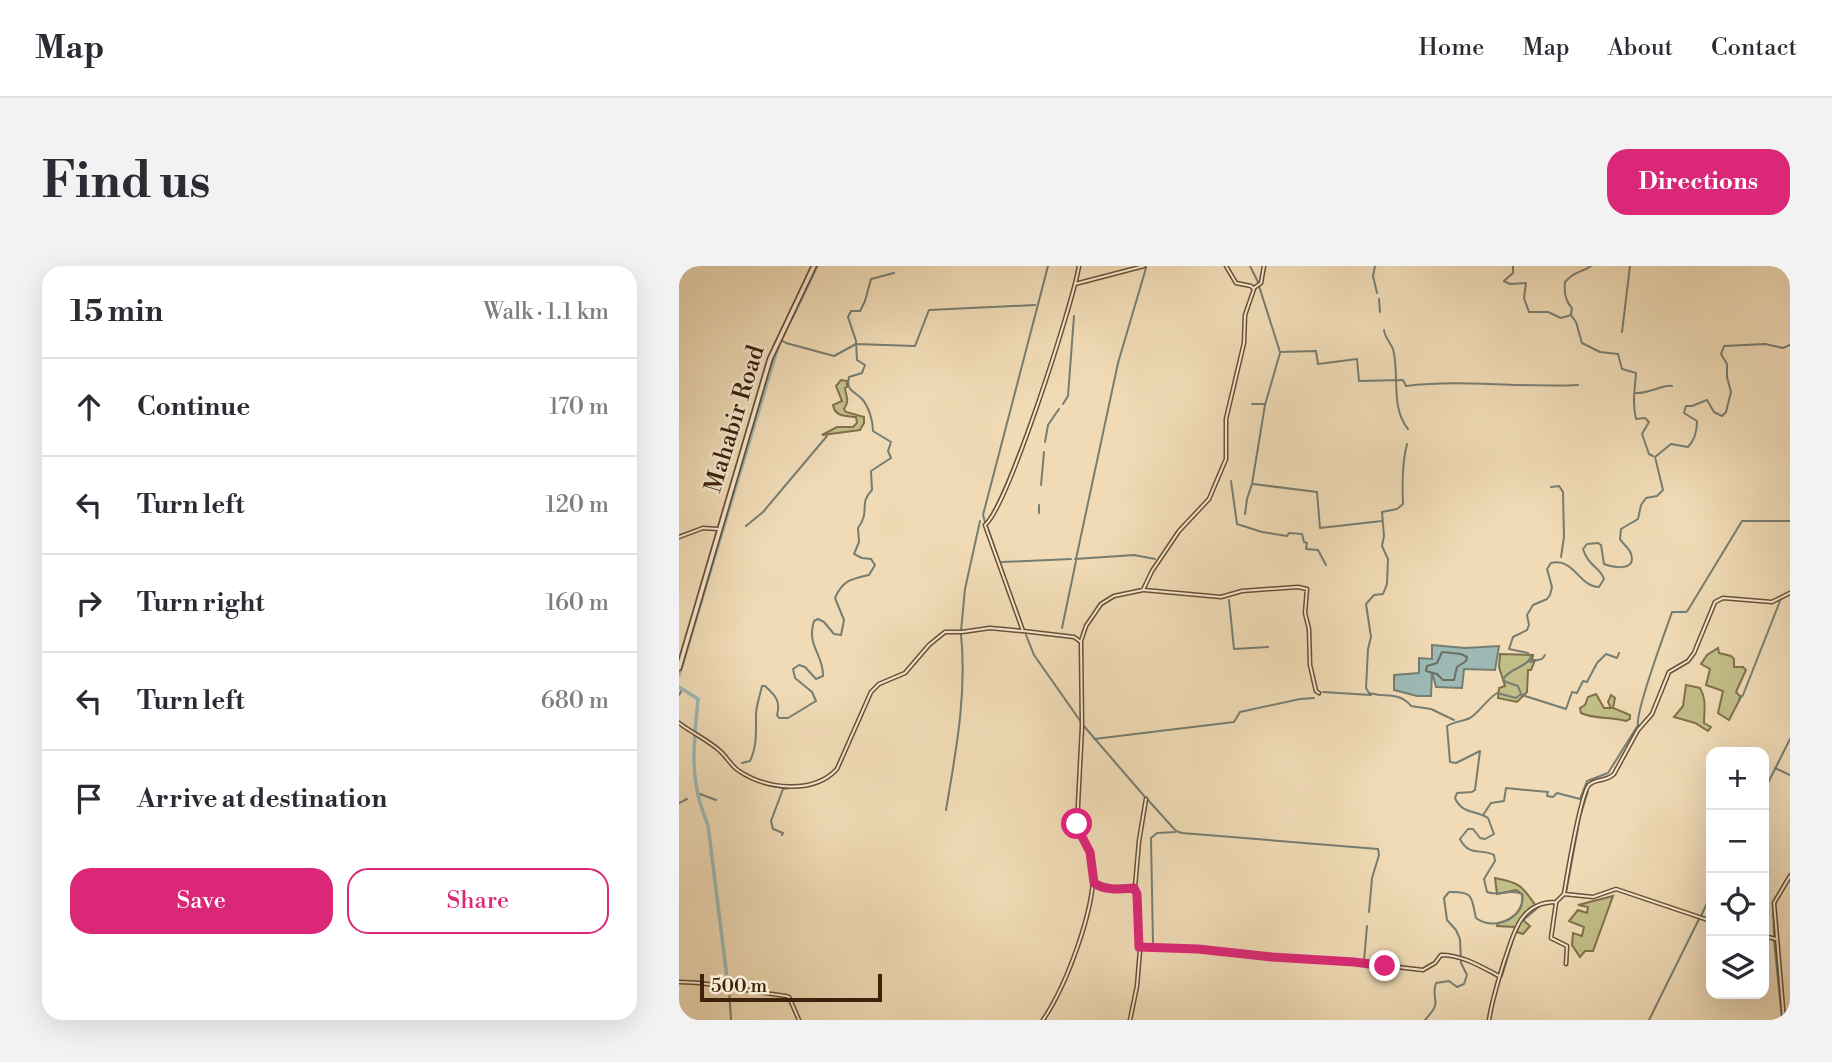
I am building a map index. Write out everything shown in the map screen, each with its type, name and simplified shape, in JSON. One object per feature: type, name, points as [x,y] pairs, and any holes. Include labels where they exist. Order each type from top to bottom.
[{"type":"street","name":"Mahabir Road","points":[[679,668],[770,359],[814,266]]},
{"type":"street","points":[[1023,631],[985,525],[991,520],[1008,484],[1052,360],[1079,266]]},
{"type":"street","points":[[1075,284],[1145,266]]},
{"type":"street","points":[[1226,266],[1236,283],[1254,289]]},
{"type":"street","points":[[1143,590],[1152,571],[1179,531],[1209,499],[1224,465],[1226,419],[1244,343],[1245,315],[1254,289],[1261,283],[1264,266]]},
{"type":"street","points":[[683,541],[681,536],[703,528],[720,529]]},
{"type":"street","points":[[1044,1020],[1056,1002],[1072,962],[1094,883],[1090,852],[1077,824],[1082,727],[1081,642],[1086,626],[1101,604],[1108,598],[1143,590],[1221,597],[1242,591],[1298,587],[1307,589],[1305,613],[1309,629],[1310,665],[1316,691],[1319,693]]},
{"type":"street","points":[[1566,964],[1567,946],[1551,937],[1556,902],[1564,894],[1578,817],[1587,787],[1591,783],[1609,779],[1614,774],[1638,730],[1652,714],[1669,672],[1688,661],[1694,653],[1715,602],[1723,598],[1772,602],[1790,593]]},
{"type":"street","points":[[679,723],[720,751],[736,770],[752,779],[778,786],[808,785],[827,777],[837,769],[871,692],[879,684],[905,673],[945,632],[984,628],[1075,638],[1081,642]]},
{"type":"street","points":[[1130,1020],[1137,986],[1139,947],[1137,894],[1134,888],[1146,799]]},
{"type":"street","points":[[1784,1020],[1774,903],[1790,876]]},
{"type":"street","points":[[1094,883],[1098,887],[1134,888]]},
{"type":"street","points":[[1564,894],[1593,897],[1616,889],[1706,919]]},
{"type":"street","points":[[1489,1020],[1499,976],[1514,931],[1521,919],[1541,904],[1556,902]]},
{"type":"street","points":[[1769,937],[1776,939]]},
{"type":"street","points":[[1139,947],[1198,949],[1423,970],[1436,963],[1441,955],[1465,959],[1499,976]]},
{"type":"street","points":[[679,982],[721,985],[737,990],[786,996],[789,997],[799,1020]]},
{"type":"shaded area","points":[[841,380],[847,381],[847,401],[844,409],[864,417],[864,423],[860,430],[822,435],[837,427],[853,427],[857,423],[856,417],[841,415],[834,409],[833,405],[842,401],[836,386]]},
{"type":"shaded area","points":[[1718,648],[1719,653],[1734,659],[1734,667],[1743,667],[1746,670],[1736,692],[1741,697],[1729,720],[1718,713],[1723,691],[1706,685],[1710,669],[1701,664],[1707,655]]},
{"type":"shaded area","points":[[1500,654],[1533,655],[1532,660],[1535,660],[1531,670],[1528,670],[1527,692],[1517,702],[1498,698],[1499,688],[1505,686],[1499,667]]},
{"type":"shaded area","points":[[1686,685],[1700,688],[1702,692],[1705,705],[1704,723],[1711,727],[1708,731],[1695,723],[1674,717],[1683,706]]},
{"type":"shaded area","points":[[1596,694],[1604,708],[1611,708],[1608,702],[1611,695],[1615,698],[1613,708],[1630,715],[1630,719],[1626,721],[1581,713],[1580,708],[1585,705],[1588,697]]},
{"type":"shaded area","points":[[1495,878],[1520,886],[1536,906],[1522,919],[1530,926],[1523,934],[1514,931],[1515,927],[1497,926],[1516,913],[1521,905],[1522,894],[1516,890],[1497,894]]},
{"type":"shaded area","points":[[1613,896],[1593,951],[1585,951],[1580,957],[1572,945],[1573,933],[1582,936],[1584,927],[1569,921],[1578,910],[1587,913],[1588,907],[1578,905]]},
{"type":"water","points":[[1432,645],[1465,648],[1499,646],[1495,670],[1464,669],[1462,688],[1436,687],[1432,672],[1431,696],[1417,696],[1394,690],[1394,675],[1419,673],[1419,658],[1432,659]]},
{"type":"waterway","points":[[792,318],[817,266]]},
{"type":"waterway","points":[[985,522],[983,515],[1048,266]]},
{"type":"waterway","points":[[1250,266],[1258,282]]},
{"type":"waterway","points":[[1375,266],[1373,276],[1377,293]]},
{"type":"waterway","points":[[1513,266],[1513,273],[1504,281],[1510,284],[1526,283],[1524,298],[1529,312],[1548,312],[1561,318],[1571,315],[1582,343],[1600,352],[1618,354],[1622,369],[1636,373],[1636,419],[1645,418],[1649,422],[1642,434],[1649,454],[1653,456]]},
{"type":"waterway","points":[[1571,314],[1572,308],[1565,296],[1565,282],[1591,266]]},
{"type":"waterway","points":[[1622,332],[1630,266]]},
{"type":"waterway","points":[[1076,559],[1118,363],[1146,268]]},
{"type":"waterway","points":[[742,763],[750,761],[754,750],[756,712],[762,686],[772,692],[776,699],[779,718],[788,718],[816,701],[812,692],[795,678],[793,669],[799,665],[805,667],[816,679],[823,676],[812,637],[814,621],[818,619],[824,622],[834,634],[841,635],[844,620],[835,598],[845,584],[852,579],[869,575],[875,565],[871,559],[854,554],[859,542],[858,528],[864,517],[866,499],[872,490],[871,471],[891,458],[888,451],[891,442],[873,431],[867,406],[849,385],[849,377],[862,373],[865,365],[857,360],[856,341],[848,317],[851,311],[860,311],[871,279],[894,273]]},
{"type":"waterway","points":[[1259,286],[1280,352],[1316,351],[1318,364],[1357,359],[1359,381],[1403,380],[1406,386],[1449,383],[1578,385]]},
{"type":"waterway","points":[[1379,299],[1380,312]]},
{"type":"waterway","points":[[781,340],[834,356],[856,344],[915,346],[929,310],[1035,305]]},
{"type":"waterway","points":[[1063,404],[1068,396],[1074,316]]},
{"type":"waterway","points":[[1384,330],[1395,359],[1399,411],[1408,429]]},
{"type":"waterway","points":[[1425,1020],[1435,1006],[1436,983],[1449,981],[1457,987],[1464,984],[1467,975],[1461,963],[1460,939],[1447,920],[1444,898],[1449,892],[1468,895],[1476,918],[1491,924],[1514,916],[1522,902],[1522,894],[1518,892],[1487,892],[1484,879],[1495,861],[1494,855],[1471,850],[1460,839],[1468,829],[1473,829],[1480,838],[1485,839],[1494,834],[1488,818],[1461,807],[1455,798],[1457,793],[1475,790],[1480,751],[1456,763],[1450,762],[1447,726],[1470,718],[1497,693],[1516,698],[1521,694],[1518,686],[1503,679],[1531,657],[1528,653],[1509,649],[1513,637],[1527,630],[1527,615],[1533,605],[1550,595],[1552,587],[1547,569],[1551,563],[1565,564],[1586,582],[1599,587],[1604,579],[1585,555],[1583,549],[1587,544],[1601,545],[1604,564],[1623,567],[1631,563],[1630,552],[1620,539],[1621,529],[1638,519],[1641,505],[1646,498],[1657,496],[1663,490],[1655,457],[1671,444],[1688,447],[1692,441],[1697,421],[1684,413],[1686,406],[1707,400],[1714,412],[1722,416],[1726,412],[1731,392],[1727,364],[1721,354],[1724,346],[1765,344],[1783,348],[1790,345]]},
{"type":"waterway","points":[[679,675],[778,347]]},
{"type":"waterway","points":[[1245,514],[1265,405],[1280,353]]},
{"type":"waterway","points":[[1635,393],[1672,386]]},
{"type":"waterway","points":[[1252,404],[1264,404]]},
{"type":"waterway","points":[[1045,442],[1048,425],[1059,409]]},
{"type":"waterway","points":[[746,526],[763,512],[827,436]]},
{"type":"waterway","points":[[1379,695],[1369,693],[1366,688],[1371,637],[1366,604],[1374,595],[1383,594],[1387,584],[1388,559],[1382,546],[1382,512],[1397,509],[1403,504],[1407,444]]},
{"type":"waterway","points":[[1041,485],[1044,452]]},
{"type":"waterway","points":[[1231,481],[1237,524],[1287,536],[1289,533],[1302,534],[1304,542],[1307,543],[1306,549],[1318,550],[1326,565]]},
{"type":"waterway","points":[[1253,484],[1317,492],[1320,528],[1382,521]]},
{"type":"waterway","points":[[1551,487],[1559,486],[1563,492],[1564,537],[1561,557]]},
{"type":"waterway","points":[[1039,505],[1039,513]]},
{"type":"waterway","points":[[961,631],[965,589],[980,521]]},
{"type":"waterway","points":[[1483,815],[1491,803],[1504,801],[1506,788],[1548,792],[1547,796],[1553,797],[1557,793],[1580,799],[1587,781],[1608,773],[1638,725],[1646,688],[1672,612],[1688,610],[1742,521],[1790,521]]},
{"type":"waterway","points":[[987,526],[1024,630]]},
{"type":"waterway","points":[[1075,559],[1134,555],[1155,559]]},
{"type":"waterway","points":[[1002,562],[1071,559]]},
{"type":"waterway","points":[[1062,628],[1076,561]]},
{"type":"waterway","points":[[1229,600],[1234,649],[1268,647]]},
{"type":"waterway","points":[[1739,699],[1743,695],[1780,601]]},
{"type":"waterway","points":[[946,810],[962,700],[961,634]]},
{"type":"waterway","points":[[1026,635],[1034,655],[1081,722]]},
{"type":"waterway","points":[[1522,695],[1566,709],[1572,692],[1577,693],[1583,681],[1587,682],[1597,663],[1606,654],[1617,658],[1619,653]]},
{"type":"waterway","points":[[1530,662],[1542,659],[1545,655]]},
{"type":"waterway","points":[[679,687],[698,699],[695,732]]},
{"type":"waterway","points":[[679,695],[682,690]]},
{"type":"waterway","points":[[1323,692],[1371,695]]},
{"type":"waterway","points":[[1380,695],[1397,697],[1411,706],[1431,709],[1454,720]]},
{"type":"waterway","points":[[1094,739],[1234,722],[1240,712],[1314,698]]},
{"type":"waterway","points":[[1083,725],[1145,797]]},
{"type":"waterway","points":[[695,736],[695,781],[708,825],[728,986]]},
{"type":"waterway","points":[[1769,781],[1790,739]]},
{"type":"waterway","points":[[1775,768],[1790,775]]},
{"type":"waterway","points":[[782,835],[783,833],[773,829],[771,821],[783,789],[796,787]]},
{"type":"waterway","points":[[1566,893],[1580,817],[1588,791]]},
{"type":"waterway","points":[[700,794],[716,800]]},
{"type":"waterway","points":[[679,803],[687,799]]},
{"type":"waterway","points":[[1148,800],[1176,831],[1182,833],[1378,849],[1369,912]]},
{"type":"waterway","points":[[1153,944],[1151,838],[1157,833],[1175,832]]},
{"type":"waterway","points":[[1787,879],[1790,874]]},
{"type":"waterway","points":[[1774,936],[1773,902],[1786,880]]},
{"type":"waterway","points":[[1521,922],[1541,905]]},
{"type":"waterway","points":[[1701,916],[1706,906]]},
{"type":"waterway","points":[[1649,1020],[1699,919]]},
{"type":"waterway","points":[[1364,961],[1367,926]]},
{"type":"waterway","points":[[1502,976],[1514,936]]},
{"type":"waterway","points":[[1774,940],[1782,1020]]},
{"type":"waterway","points":[[729,989],[731,1020]]},
{"type":"route","points":[[1077,824],[1090,852],[1094,883],[1098,887],[1134,888],[1137,894],[1139,947],[1198,949],[1385,966]]}]
